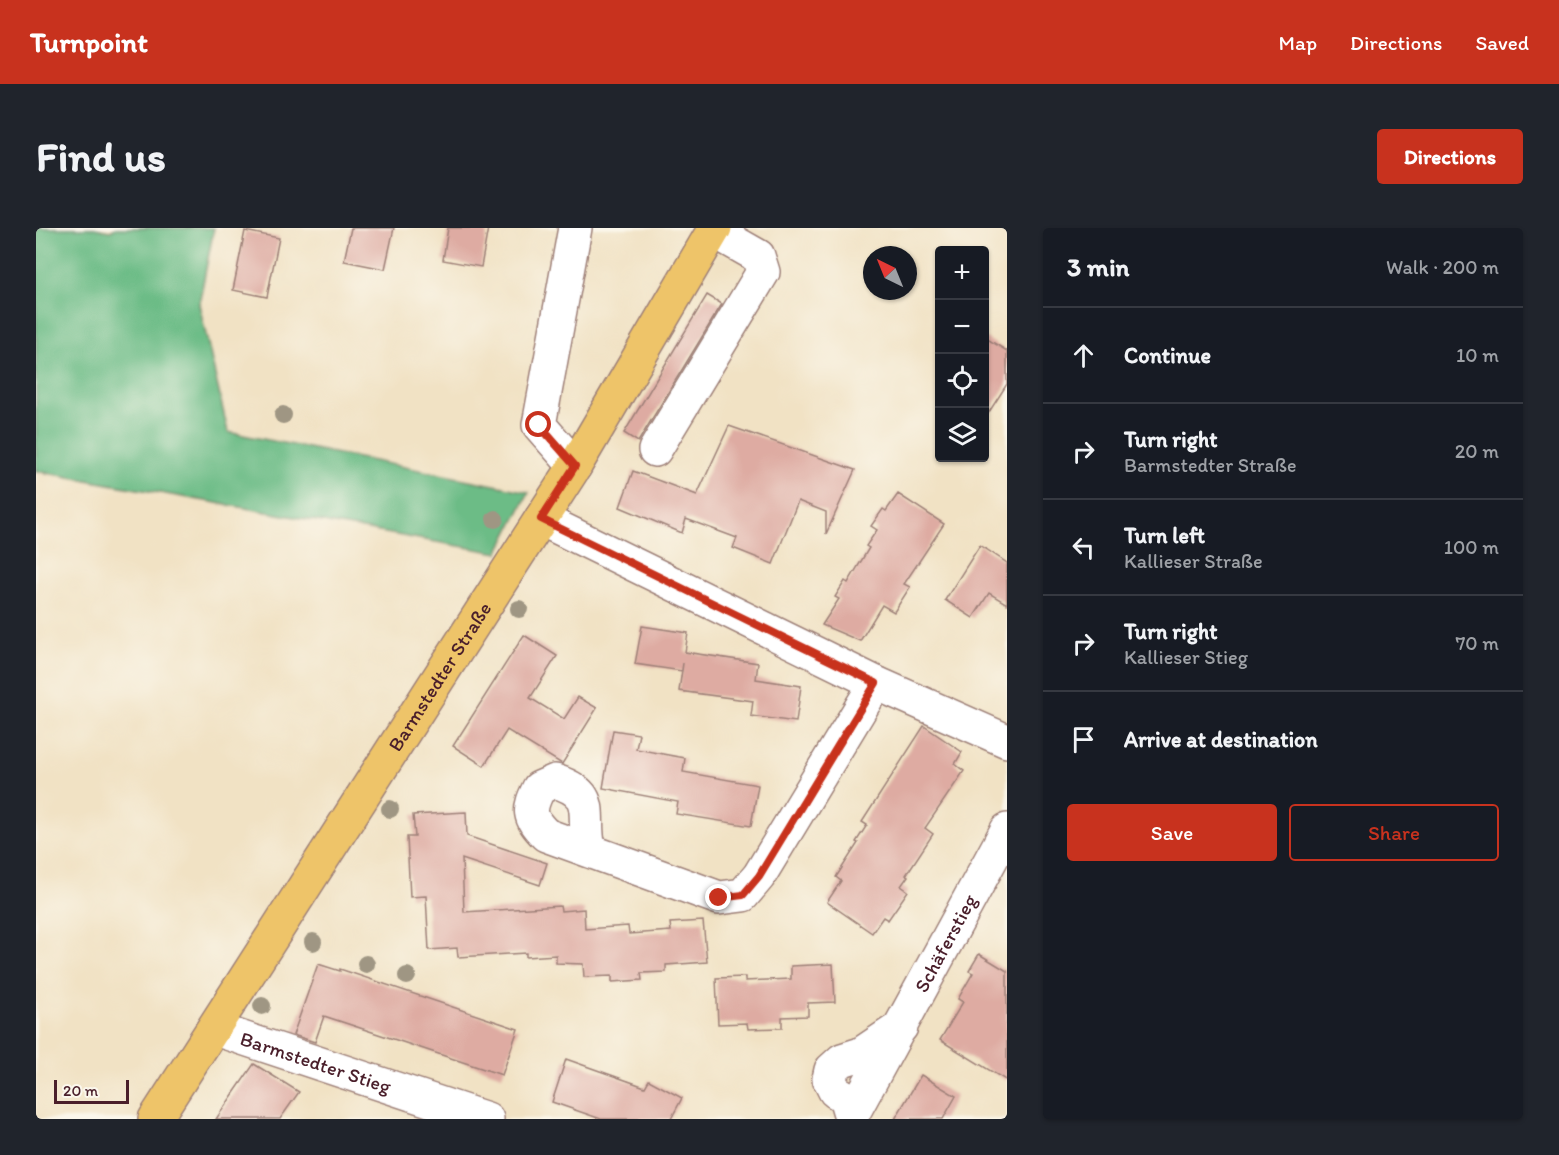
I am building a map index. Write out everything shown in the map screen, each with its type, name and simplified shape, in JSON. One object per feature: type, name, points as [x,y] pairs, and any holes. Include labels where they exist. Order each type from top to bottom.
[{"type":"main road","name":"Barmstedter Straße","points":[[155,1119],[575,466],[714,229]]},
{"type":"street","points":[[575,228],[539,425],[575,466]]},
{"type":"street","points":[[655,450],[763,272],[758,256],[714,229]]},
{"type":"street","points":[[541,519],[876,683],[1003,733]]},
{"type":"street","points":[[589,849],[719,898],[743,895],[759,876],[876,683]]},
{"type":"street","name":"Schäferstieg","points":[[901,1027],[1007,830]]},
{"type":"street","name":"Barmstedter Stieg","points":[[215,1029],[487,1119]]},
{"type":"green space","points":[[36,228],[94,228],[110,231],[116,228],[214,228],[199,304],[228,432],[529,492],[498,553],[36,471]]},
{"type":"building","points":[[351,228],[394,228],[385,269],[344,261]]},
{"type":"building","points":[[448,228],[488,228],[481,267],[443,260]]},
{"type":"building","points":[[245,231],[279,238],[267,297],[233,290]]},
{"type":"building","points":[[707,295],[722,304],[638,442],[624,433]]},
{"type":"building","points":[[989,340],[1007,351],[1007,384],[989,412]]},
{"type":"building","points":[[729,426],[855,470],[826,534],[826,512],[798,501],[773,564],[733,548],[737,538],[686,519],[682,533],[620,507],[633,471],[697,495]]},
{"type":"building","points":[[898,494],[944,524],[904,584],[910,587],[894,612],[882,605],[860,641],[822,625],[839,599],[835,597],[845,581],[848,583],[869,548],[866,546],[877,530],[871,526]]},
{"type":"building","points":[[980,545],[1007,563],[1007,604],[989,593],[973,618],[945,600]]},
{"type":"building","points":[[642,626],[688,633],[685,652],[758,663],[756,679],[801,686],[796,722],[751,716],[753,701],[679,691],[682,671],[635,664]]},
{"type":"building","points":[[524,635],[557,656],[530,698],[564,719],[578,697],[597,708],[562,764],[507,730],[484,766],[453,746]]},
{"type":"building","points":[[924,726],[962,752],[955,764],[964,771],[925,828],[933,834],[901,886],[908,891],[888,920],[883,917],[872,933],[827,902],[841,881],[836,877],[867,825],[862,822]]},
{"type":"building","points":[[613,730],[639,734],[636,749],[685,758],[683,772],[758,785],[751,826],[676,814],[678,802],[603,788]]},
{"type":"building","points":[[466,812],[467,836],[547,863],[540,885],[462,859],[464,912],[560,906],[561,911],[584,909],[585,929],[628,926],[629,934],[671,931],[670,923],[703,921],[707,962],[666,965],[666,972],[641,973],[642,980],[612,982],[612,976],[584,977],[583,964],[556,963],[556,955],[526,957],[526,953],[458,957],[457,948],[429,950],[426,896],[410,897],[407,837],[415,837],[413,815]]},
{"type":"building","points":[[979,954],[1007,971],[1007,1081],[940,1040],[963,1002],[958,999],[973,973],[969,971]]},
{"type":"building","points":[[318,964],[340,971],[340,969],[518,1029],[502,1075],[324,1016],[315,1042],[293,1035]]},
{"type":"building","points":[[833,964],[835,1002],[808,1003],[808,1016],[782,1017],[782,1028],[748,1029],[747,1023],[718,1024],[716,978],[745,977],[745,981],[791,979],[791,966]]},
{"type":"building","points":[[566,1059],[645,1087],[649,1080],[682,1098],[671,1119],[601,1119],[552,1102]]},
{"type":"building","points":[[254,1064],[299,1092],[280,1119],[216,1119]]},
{"type":"building","points":[[921,1075],[956,1096],[943,1119],[895,1119]]},
{"type":"route","points":[[539,425],[575,466],[541,519],[876,683],[759,876],[743,895],[719,898]]}]
